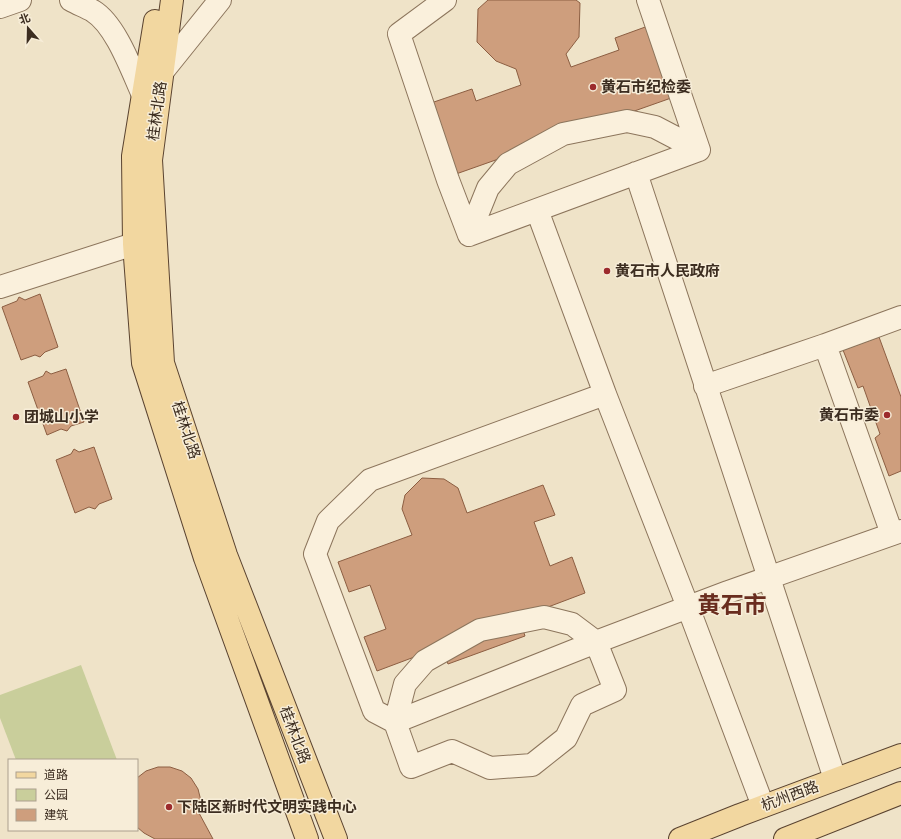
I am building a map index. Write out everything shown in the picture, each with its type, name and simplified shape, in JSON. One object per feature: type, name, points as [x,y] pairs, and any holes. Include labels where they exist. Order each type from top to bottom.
[{"type":"main road","name":"桂林北路","points":[[158,0],[133,156],[134,244],[144,363],[205,558],[307,839]]},
{"type":"main road","name":"桂林北路","points":[[172,0],[151,160],[163,363],[226,556],[336,839]]},
{"type":"main road","name":"杭州西路","points":[[680,839],[763,806],[901,755]]},
{"type":"main road","points":[[785,839],[901,794]]},
{"type":"main road","points":[[323,806],[353,839]]},
{"type":"main road","points":[[297,839],[298,816]]},
{"type":"street","points":[[0,7],[20,0]]},
{"type":"street","points":[[71,0],[94,12],[106,23],[117,39],[143,95]]},
{"type":"street","points":[[163,70],[220,0]]},
{"type":"street","points":[[445,0],[399,34],[448,180],[469,235]]},
{"type":"street","points":[[648,0],[699,150]]},
{"type":"street","points":[[469,235],[488,188],[508,164],[563,134],[627,121],[655,127],[699,150]]},
{"type":"street","points":[[469,235],[699,150]]},
{"type":"street","points":[[636,173],[835,779]]},
{"type":"street","points":[[537,210],[605,394],[688,607],[763,806]]},
{"type":"street","points":[[0,287],[134,244]]},
{"type":"street","points":[[705,386],[901,317]]},
{"type":"street","points":[[605,394],[370,480],[328,521],[315,554],[374,711],[395,722],[688,607],[897,533],[825,345]]},
{"type":"street","points":[[544,617],[572,624],[596,642],[615,690],[582,705],[566,738],[532,765],[490,768],[452,751],[411,767],[395,722],[405,684],[425,661],[480,630],[544,617]]},
{"type":"green space","points":[[81,665],[117,759],[16,759],[0,718],[0,695]]},
{"type":"building","name":"黄石市纪检委","points":[[488,0],[576,0],[580,3],[579,37],[566,54],[571,67],[619,50],[615,38],[648,26],[674,97],[456,174],[431,103],[472,89],[476,101],[521,85],[516,69],[496,61],[477,42],[478,9]]},
{"type":"building","points":[[40,294],[58,347],[45,352],[40,357],[35,355],[21,360],[2,307],[17,301],[19,297],[25,300]]},
{"type":"building","name":"黄石市委","points":[[879,337],[901,397],[901,471],[889,476],[875,438],[880,434],[863,386],[858,388],[843,350]]},
{"type":"building","points":[[66,369],[84,422],[71,426],[67,431],[61,429],[47,435],[28,382],[43,376],[46,371],[51,374]]},
{"type":"building","points":[[94,447],[112,499],[99,504],[95,509],[89,507],[75,513],[56,460],[71,454],[74,449],[79,452]]},
{"type":"building","points":[[422,478],[444,479],[458,488],[467,513],[543,485],[555,515],[534,522],[550,566],[572,557],[585,593],[519,618],[525,636],[448,664],[441,647],[377,671],[364,637],[386,629],[370,585],[349,592],[338,562],[412,535],[402,509],[405,495]]},
{"type":"building","name":"下陆区新时代文明实践中心","points":[[158,767],[170,767],[182,771],[191,778],[198,789],[201,801],[199,813],[213,839],[155,839],[138,828],[138,777],[146,771]]},
{"type":"place","name":"黄石市纪检委","points":[[593,87]]},
{"type":"place","name":"黄石市人民政府","points":[[607,271]]},
{"type":"place","name":"黄石市委","points":[[887,415]]},
{"type":"place","name":"团城山小学","points":[[16,417]]},
{"type":"place","name":"下陆区新时代文明实践中心","points":[[169,807]]},
{"type":"district","name":"黄石市","points":[[732,605]]}]
